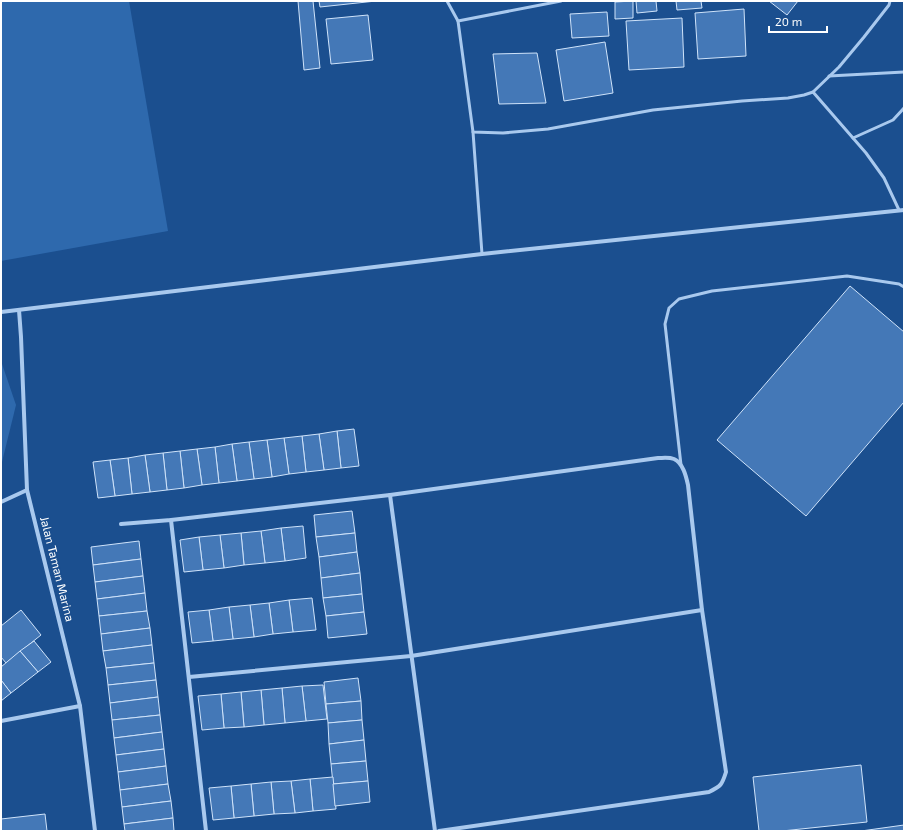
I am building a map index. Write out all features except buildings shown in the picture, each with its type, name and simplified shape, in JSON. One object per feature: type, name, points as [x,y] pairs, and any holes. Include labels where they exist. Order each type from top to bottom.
[{"type":"street","points":[[1,312],[482,254],[904,210]]},
{"type":"street","name":"Jalan Taman Marina","points":[[19,310],[27,490],[80,706],[95,831]]},
{"type":"street","points":[[121,524],[171,520],[390,495],[647,459],[669,458],[676,460],[685,474],[688,485],[702,610],[726,772],[723,783],[709,792],[439,831]]},
{"type":"street","points":[[1,502],[27,490]]},
{"type":"street","points":[[390,495],[435,831]]},
{"type":"street","points":[[171,520],[206,831]]},
{"type":"street","points":[[189,677],[411,656],[702,610]]},
{"type":"street","points":[[1,720],[80,706]]},
{"type":"lane","points":[[447,1],[458,21],[473,132],[482,254]]},
{"type":"lane","points":[[458,21],[561,1]]},
{"type":"lane","points":[[473,132],[503,134],[548,129],[653,110],[788,98],[804,95],[813,92],[839,67],[864,37],[890,1]]},
{"type":"lane","points":[[829,76],[904,72]]},
{"type":"lane","points":[[813,92],[866,153],[884,178],[899,210]]},
{"type":"lane","points":[[853,138],[893,120],[904,108]]},
{"type":"lane","points":[[681,466],[665,324],[669,308],[679,299],[712,291],[847,276],[899,284],[904,287]]},
{"type":"shaded area","points":[[1,1],[129,1],[168,231],[1,261]]},
{"type":"shaded area","points":[[1,361],[16,405],[1,466]]}]
